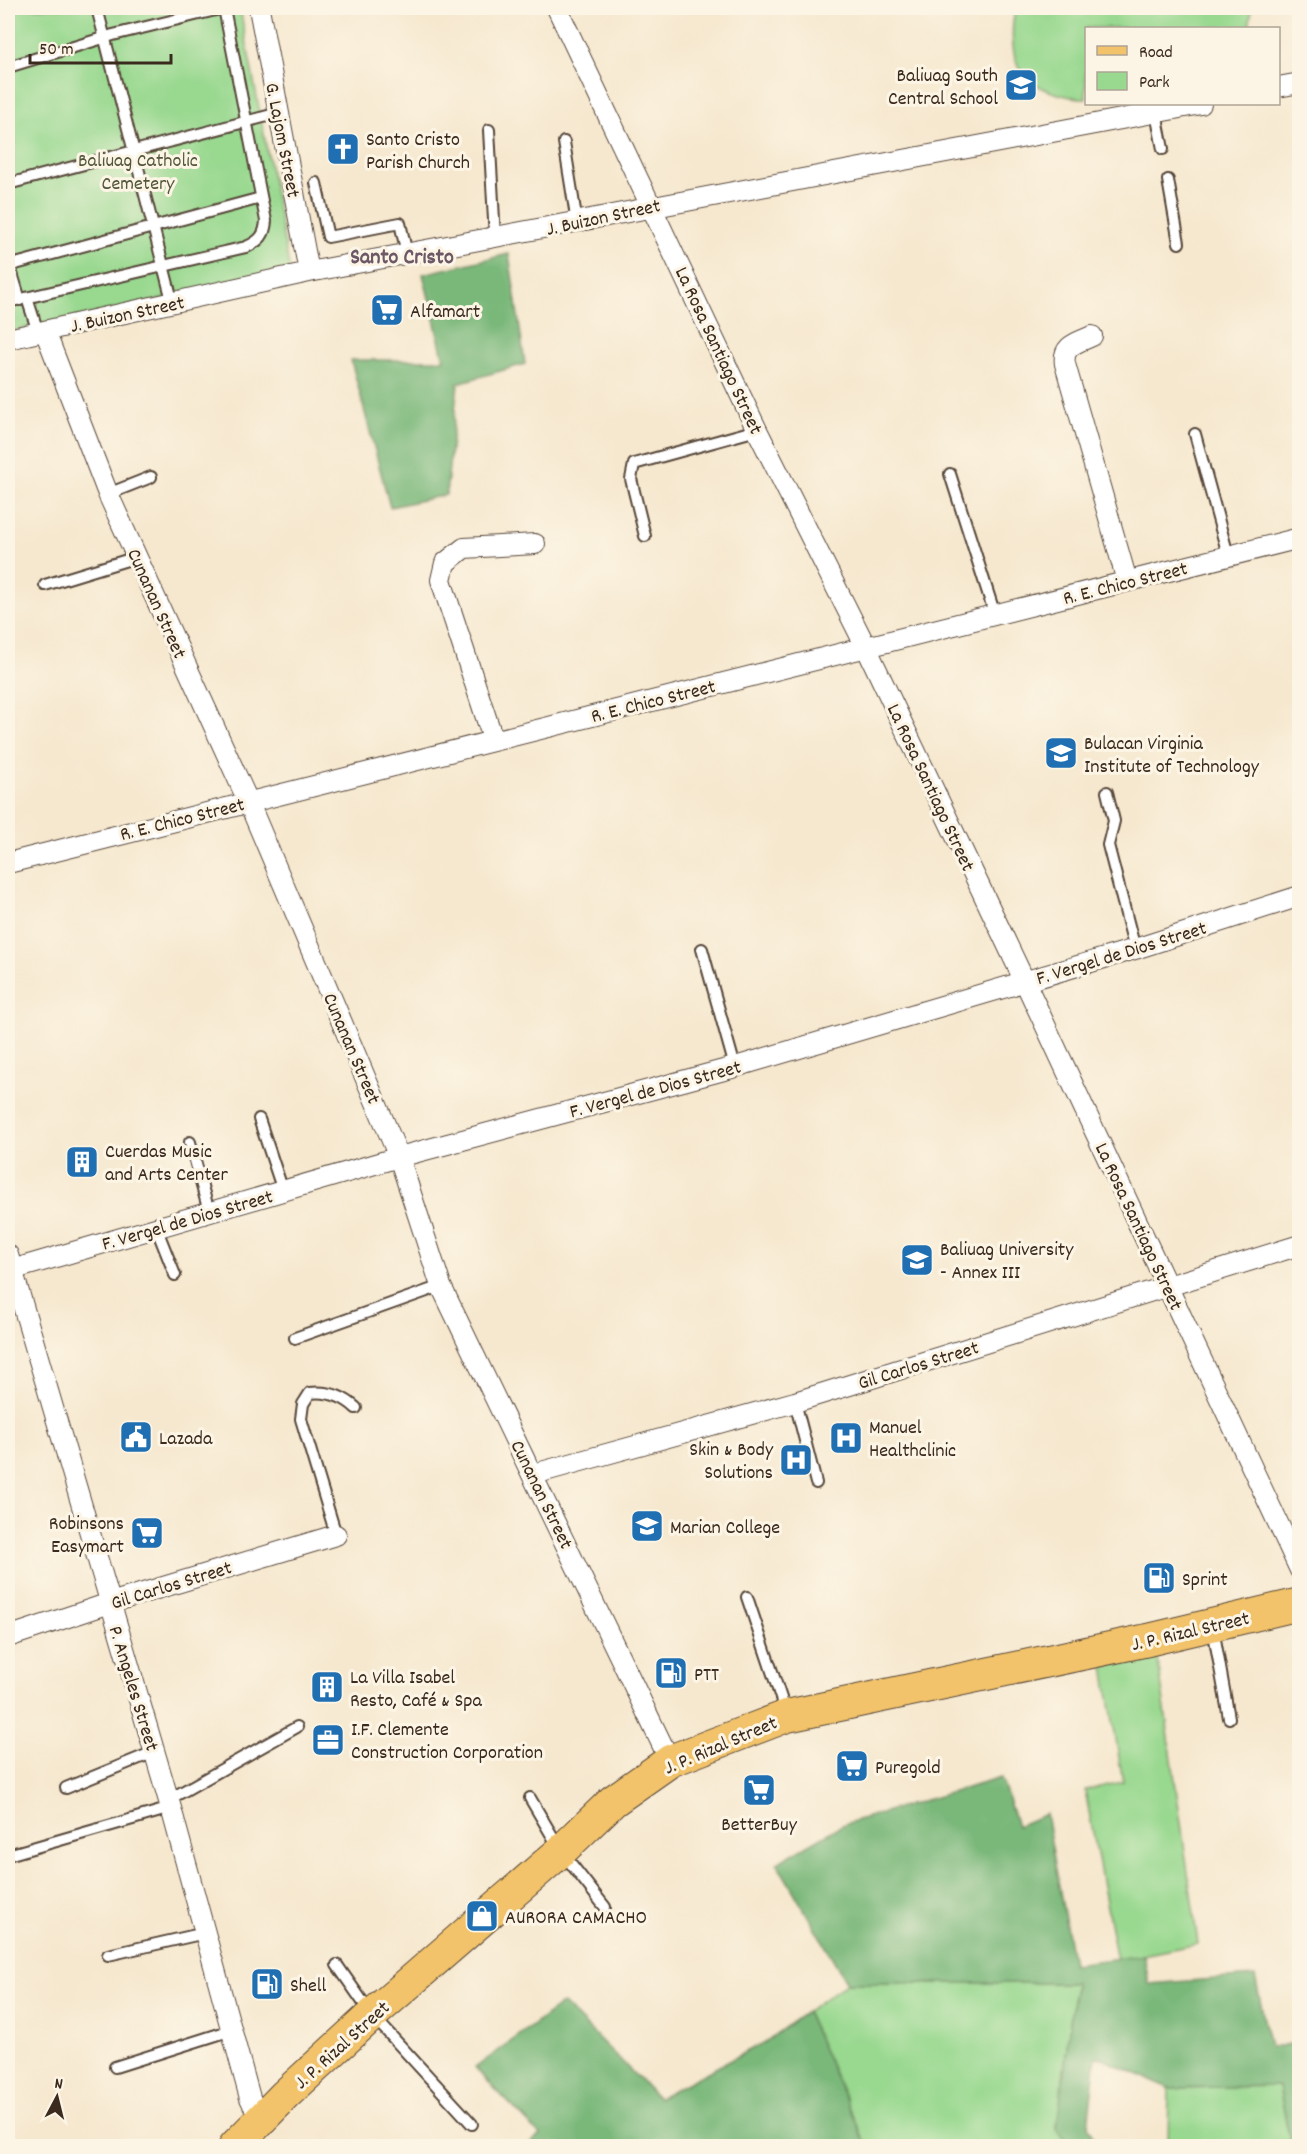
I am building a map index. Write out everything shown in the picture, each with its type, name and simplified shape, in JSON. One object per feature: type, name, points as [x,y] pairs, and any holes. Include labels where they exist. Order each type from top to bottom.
[{"type":"main road","name":"J. P. Rizal Street","points":[[250,2137],[285,2095],[372,2015],[561,1851],[613,1801],[670,1761],[787,1716],[1212,1625],[1299,1604]]},
{"type":"street","name":"G. Lajom Street","points":[[259,8],[309,272]]},
{"type":"street","name":"La Rosa Santiago Street","points":[[557,8],[757,430],[866,647],[1299,1570]]},
{"type":"street","points":[[1280,87],[1299,82]]},
{"type":"street","name":"J. Buizon Street","points":[[8,339],[309,272],[1196,105]]},
{"type":"street","name":"Cunanan Street","points":[[41,331],[108,494],[248,801],[399,1157],[441,1286],[534,1474],[670,1761]]},
{"type":"street","points":[[1092,336],[1067,347],[1063,354],[1127,581]]},
{"type":"street","name":"R. E. Chico Street","points":[[8,864],[493,739],[1299,538]]},
{"type":"street","points":[[493,739],[441,580],[450,556],[464,548],[535,544]]},
{"type":"street","name":"F. Vergel de Dios Street","points":[[9,1266],[156,1227],[399,1157],[735,1067],[1135,949],[1299,896]]},
{"type":"street","name":"Gil Carlos Street","points":[[534,1474],[795,1402],[1299,1245]]},
{"type":"street","name":"P. Angeles Street","points":[[9,1266],[170,1804],[206,1933],[250,2098],[250,2137]]},
{"type":"street","name":"Gil Carlos Street","points":[[8,1637],[110,1603],[336,1535]]},
{"type":"lane","points":[[97,8],[133,151],[155,226],[173,304]]},
{"type":"lane","points":[[8,67],[105,38],[224,8],[266,221],[265,234],[256,243],[8,303]]},
{"type":"lane","points":[[8,184],[279,113]]},
{"type":"lane","points":[[1156,113],[1163,149]]},
{"type":"lane","points":[[489,130],[495,238]]},
{"type":"lane","points":[[564,142],[577,223]]},
{"type":"lane","points":[[1168,180],[1179,243]]},
{"type":"lane","points":[[316,183],[328,237],[400,223],[407,254]]},
{"type":"lane","points":[[41,331],[8,264],[261,198]]},
{"type":"lane","points":[[645,536],[631,479],[634,464],[757,430]]},
{"type":"lane","points":[[1195,434],[1228,555]]},
{"type":"lane","points":[[950,474],[995,615]]},
{"type":"lane","points":[[108,494],[151,477]]},
{"type":"lane","points":[[45,585],[137,557]]},
{"type":"lane","points":[[1107,792],[1114,821],[1108,845],[1135,949]]},
{"type":"lane","points":[[702,949],[735,1067]]},
{"type":"lane","points":[[259,1119],[283,1191]]},
{"type":"lane","points":[[190,1142],[209,1212]]},
{"type":"lane","points":[[156,1227],[175,1275]]},
{"type":"lane","points":[[295,1338],[441,1286]]},
{"type":"lane","points":[[336,1535],[301,1419],[303,1404],[310,1393],[324,1392],[347,1399],[357,1408]]},
{"type":"lane","points":[[795,1402],[816,1483]]},
{"type":"lane","points":[[747,1597],[787,1716]]},
{"type":"lane","points":[[1212,1625],[1229,1718]]},
{"type":"lane","points":[[8,1856],[170,1804],[297,1727]]},
{"type":"lane","points":[[66,1788],[154,1752]]},
{"type":"lane","points":[[530,1798],[561,1851],[605,1907]]},
{"type":"lane","points":[[108,1955],[206,1933]]},
{"type":"lane","points":[[338,1965],[372,2015],[472,2124]]},
{"type":"lane","points":[[115,2067],[232,2030]]},
{"type":"green space","name":"Baliuag Catholic Cemetery","points":[[8,8],[240,8],[290,272],[8,332]]},
{"type":"green space","points":[[1016,8],[1252,8],[1249,27],[1085,27],[1085,98],[1051,92],[1035,84],[1022,72],[1015,58],[1013,23]]},
{"type":"green space","points":[[509,254],[525,364],[458,383],[446,495],[390,507],[351,360],[444,360],[423,274]]},
{"type":"green space","points":[[1157,1653],[1198,1944],[1117,1960],[1085,1790],[1123,1782],[1104,1667]]},
{"type":"green space","points":[[1001,1778],[1017,1826],[1046,1814],[1073,1964],[1144,1955],[1149,1984],[1255,1976],[1270,2048],[1299,2042],[1299,2146],[1291,2146],[1279,2086],[1169,2088],[1096,2056],[1088,2127],[1095,2141],[1084,2146],[1069,2146],[1057,2128],[1075,1983],[847,1983],[777,1863],[844,1824]]},
{"type":"green space","points":[[847,1983],[1075,1983],[1057,2128],[1069,2146],[867,2146],[806,2012]]},
{"type":"green space","points":[[563,2003],[658,2098],[765,2042],[806,2012],[867,2146],[527,2146],[540,2135],[475,2068]]},
{"type":"green space","points":[[1279,2086],[1291,2146],[1168,2146],[1169,2088]]},
{"type":"place","name":"Baliuag South Central School","points":[[1021,85]]},
{"type":"place","name":"Santo Cristo Parish Church","points":[[343,149]]},
{"type":"place","name":"Alfamart","points":[[387,310]]},
{"type":"place","name":"Bulacan Virginia Institute of Technology","points":[[1061,753]]},
{"type":"place","name":"Cuerdas Music and Arts Center","points":[[82,1162]]},
{"type":"place","name":"Baliuag University - Annex III","points":[[917,1260]]},
{"type":"place","name":"Lazada","points":[[136,1437]]},
{"type":"place","name":"Manuel Healthclinic","points":[[846,1438]]},
{"type":"place","name":"Skin & Body Solutions","points":[[796,1460]]},
{"type":"place","name":"Marian College","points":[[647,1526]]},
{"type":"place","name":"Robinsons Easymart","points":[[147,1533]]},
{"type":"place","name":"Sprint","points":[[1159,1578]]},
{"type":"place","name":"PTT","points":[[671,1673]]},
{"type":"place","name":"La Villa Isabel Resto, Café & Spa","points":[[327,1687]]},
{"type":"place","name":"I.F. Clemente Construction Corporation","points":[[328,1740]]},
{"type":"place","name":"Puregold","points":[[852,1766]]},
{"type":"place","name":"BetterBuy","points":[[759,1790]]},
{"type":"place","name":"AURORA CAMACHO","points":[[482,1916]]},
{"type":"place","name":"Shell","points":[[267,1984]]},
{"type":"district","name":"Santo Cristo","points":[[402,255]]}]
